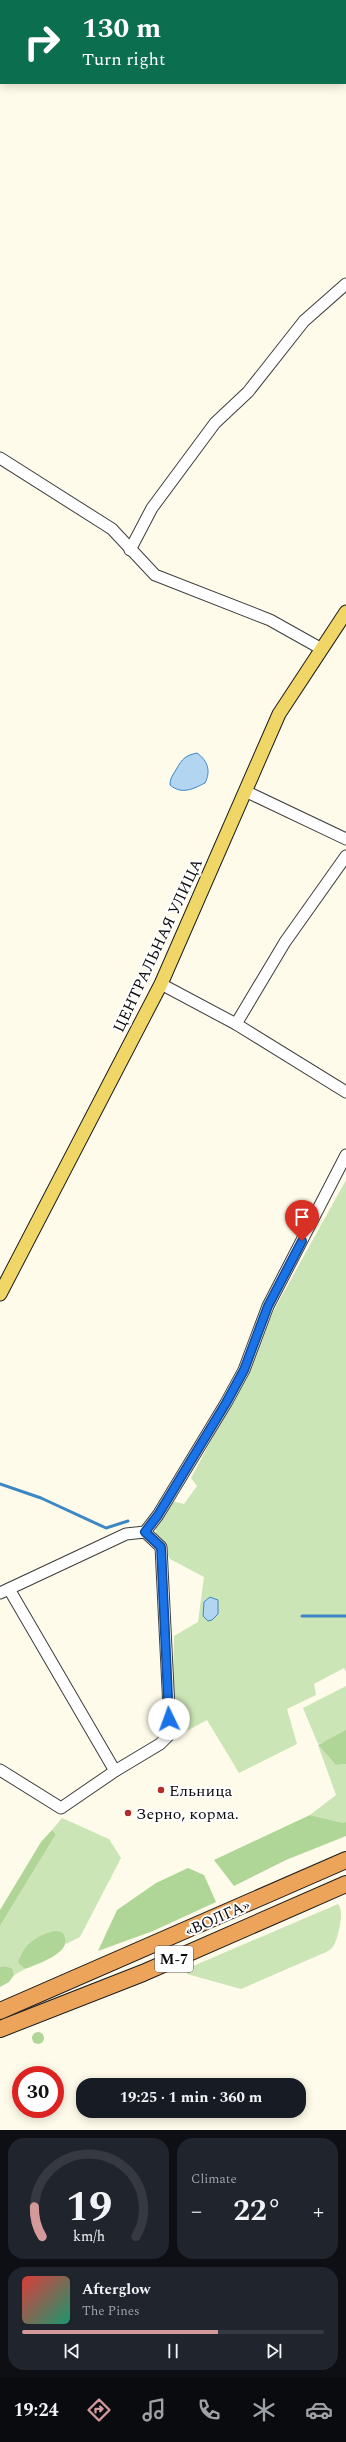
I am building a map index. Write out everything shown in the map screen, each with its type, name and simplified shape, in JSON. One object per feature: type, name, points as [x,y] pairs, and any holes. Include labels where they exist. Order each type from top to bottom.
[{"type":"highway","name":"«ВОЛГА»","points":[[0,2012],[346,1860]]},
{"type":"highway","name":"«ВОЛГА»","points":[[0,2029],[143,1973],[346,1884]]},
{"type":"main road","name":"ЦЕНТРАЛЬНАЯ УЛИЦА","points":[[0,1294],[161,984],[279,714],[320,648],[346,612]]},
{"type":"street","points":[[130,550],[152,508],[216,423],[248,392],[304,322],[346,284]]},
{"type":"street","points":[[0,458],[112,530],[155,575],[270,620],[320,648]]},
{"type":"street","points":[[245,791],[346,839]]},
{"type":"street","points":[[236,1024],[285,942],[346,856]]},
{"type":"street","points":[[161,984],[236,1024],[346,1092]]},
{"type":"street","points":[[115,1771],[4,1591],[126,1534],[145,1532],[158,1515],[226,1403],[244,1370],[268,1306],[346,1155]]},
{"type":"street","points":[[0,1770],[61,1808],[115,1771],[160,1744],[168,1736],[170,1729],[161,1547],[145,1532]]},
{"type":"green space","points":[[346,1180],[346,1672],[344,1668],[314,1684],[316,1695],[287,1709],[297,1744],[239,1773],[207,1720],[172,1739],[174,1636],[198,1622],[204,1577],[170,1559],[156,1535],[156,1525],[172,1501],[184,1504],[197,1486],[191,1478],[242,1382],[275,1308]]},
{"type":"green space","points":[[346,1686],[346,1736],[318,1744],[303,1708]]},
{"type":"green space","points":[[346,1730],[346,1764],[336,1765],[318,1745]]},
{"type":"green space","points":[[318,1745],[336,1765],[346,1764],[346,1822],[343,1823],[310,1815],[336,1795]]},
{"type":"green space","points":[[310,1815],[343,1823],[346,1822],[346,1836],[286,1860],[234,1886],[214,1860]]},
{"type":"green space","points":[[62,1818],[109,1839],[121,1858],[80,1937],[66,1944],[65,1936],[42,1940],[30,1945],[21,1955],[18,1963],[25,1969],[14,1975],[12,1968],[4,1966],[0,1967],[0,1926],[56,1834],[52,1830]]},
{"type":"green space","points":[[52,1830],[56,1834],[0,1926],[0,1910],[41,1842]]},
{"type":"green space","points":[[188,1868],[204,1875],[216,1902],[153,1931],[98,1951],[117,1910],[156,1883]]},
{"type":"green space","points":[[338,1904],[340,1907],[341,1918],[336,1941],[330,1950],[324,1953],[241,1989],[187,1974],[186,1969]]},
{"type":"green space","points":[[54,1931],[62,1932],[66,1939],[65,1945],[61,1951],[39,1964],[25,1969],[18,1963],[23,1951],[31,1942]]},
{"type":"green space","points":[[4,1966],[12,1968],[14,1975],[9,1982],[0,1987],[0,1967]]},
{"type":"green space","points":[[40,2032],[43,2033],[43,2043],[36,2044],[33,2043],[32,2036],[33,2033]]},
{"type":"water","points":[[197,753],[204,759],[207,766],[208,774],[205,783],[188,790],[179,790],[174,788],[170,785],[170,780],[178,766],[182,760],[192,754]]},
{"type":"water","points":[[210,1597],[218,1600],[218,1614],[212,1620],[208,1621],[203,1616],[204,1602]]},
{"type":"waterway","points":[[0,1484],[41,1498],[106,1528],[128,1521]]},
{"type":"waterway","points":[[302,1616],[346,1616]]},
{"type":"place","name":"Ельница","points":[[161,1790]]},
{"type":"place","name":"Зерно, корма.","points":[[128,1813]]},
{"type":"route","points":[[169,1719],[161,1547],[145,1532],[158,1515],[226,1403],[244,1370],[268,1306],[302,1241]]}]
